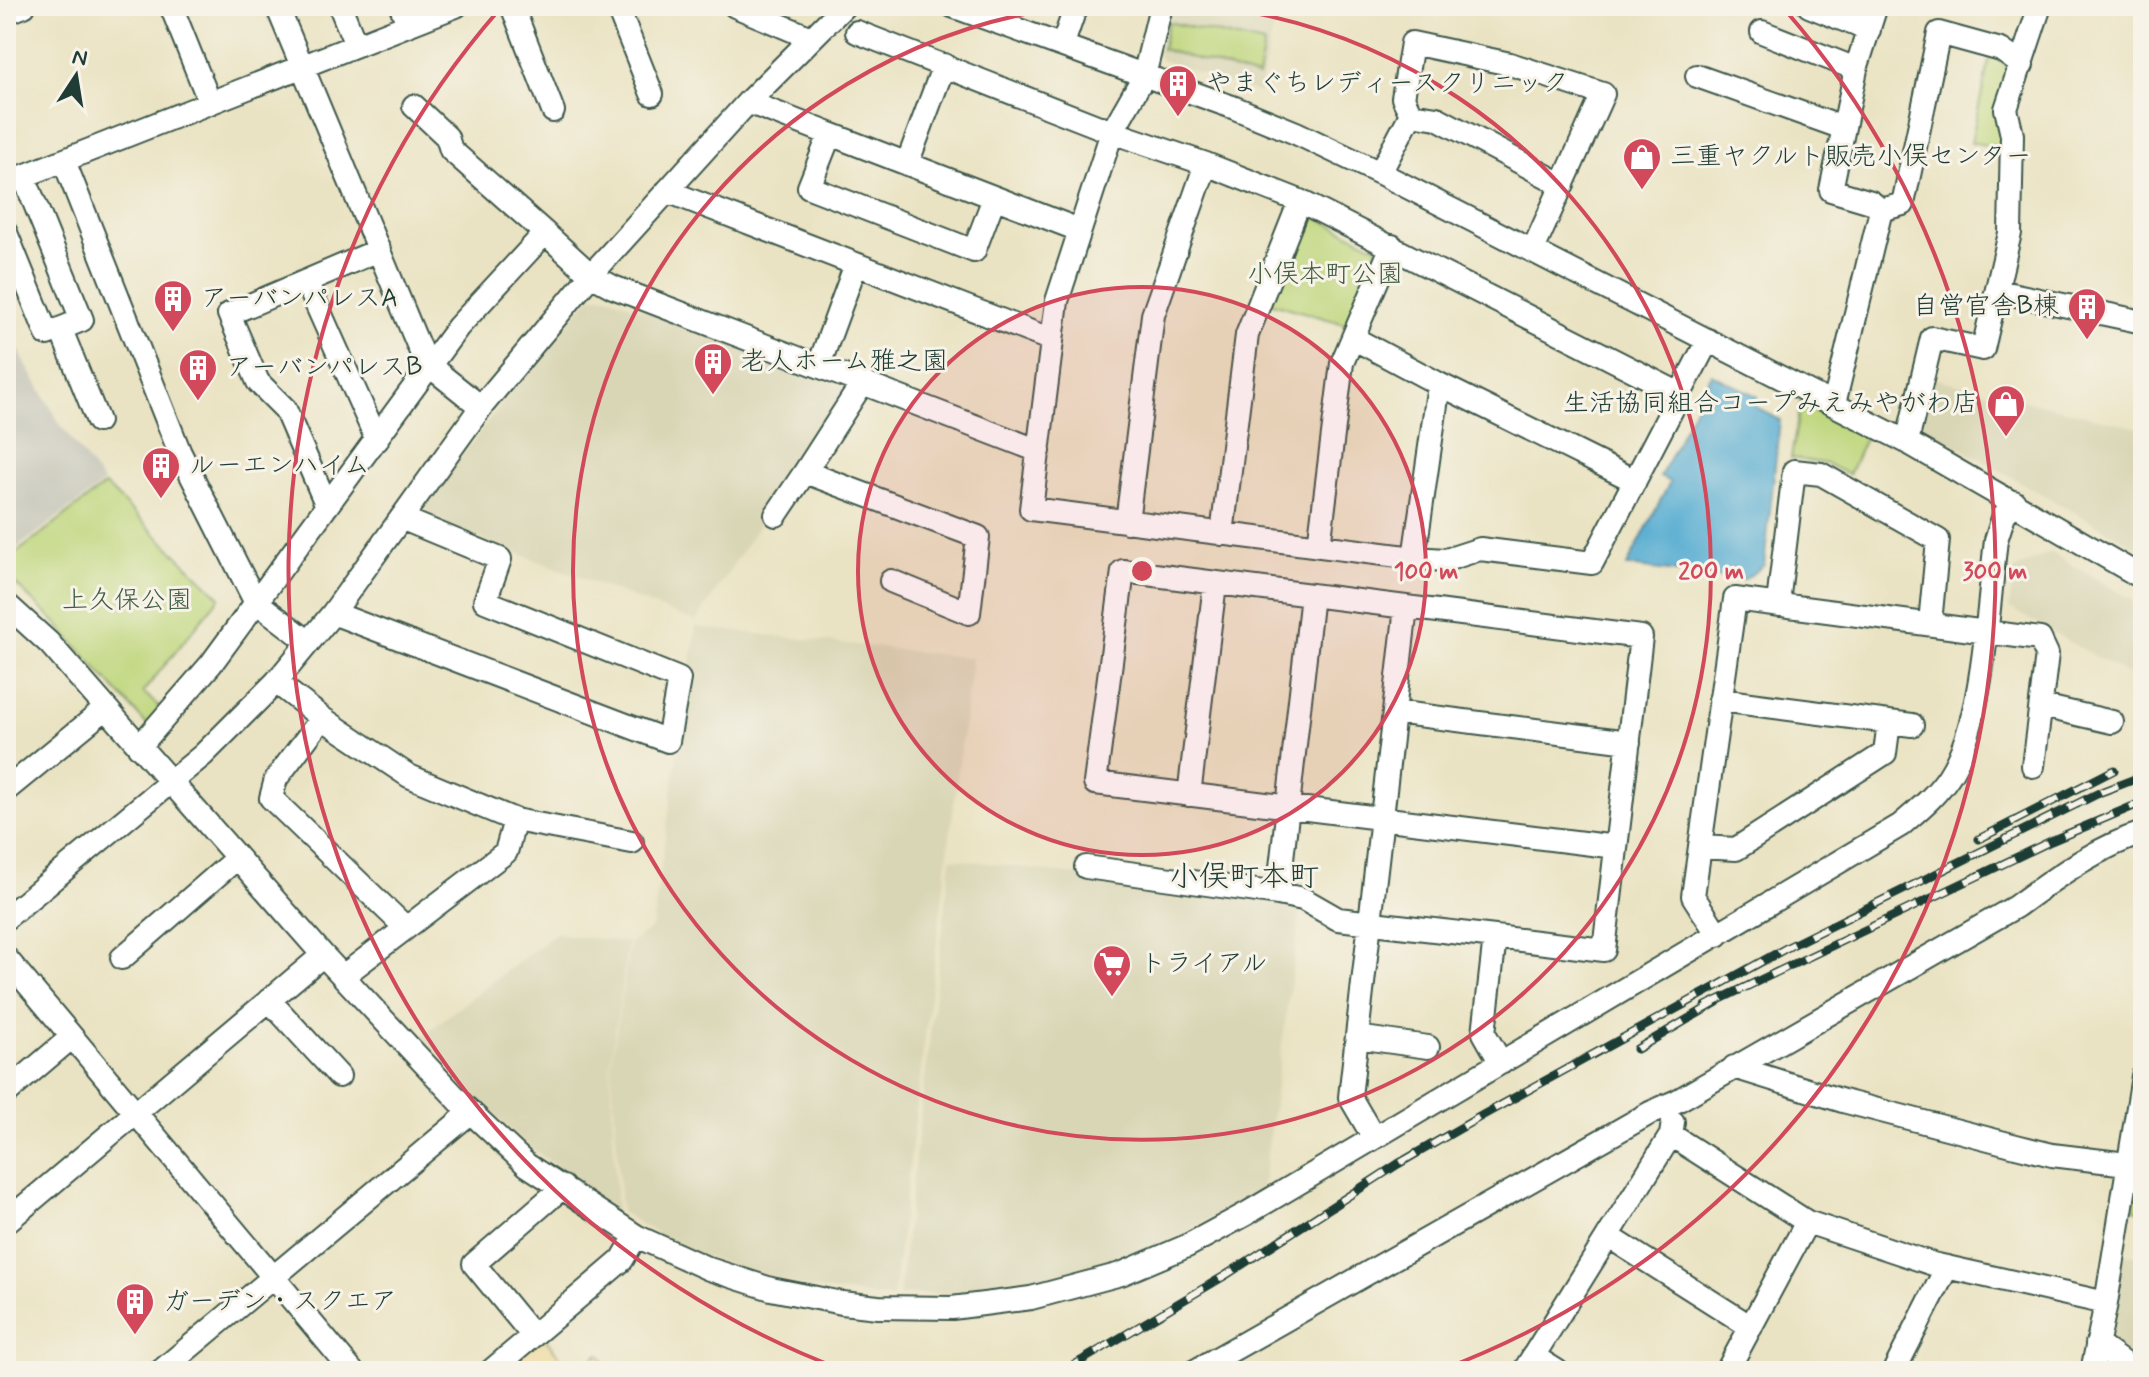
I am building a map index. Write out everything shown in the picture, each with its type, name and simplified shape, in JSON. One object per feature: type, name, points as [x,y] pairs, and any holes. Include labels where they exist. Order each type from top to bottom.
[{"type":"street","points":[[6,13],[24,6]]},
{"type":"street","points":[[171,6],[210,103]]},
{"type":"street","points":[[277,6],[421,352],[431,367],[481,407]]},
{"type":"street","points":[[340,6],[356,45]]},
{"type":"street","points":[[6,233],[47,334],[82,320],[15,180],[356,45],[404,15],[456,6]]},
{"type":"street","points":[[512,6],[553,111]]},
{"type":"street","points":[[617,6],[652,94]]},
{"type":"street","points":[[735,6],[811,38]]},
{"type":"street","points":[[952,6],[1284,128],[1380,173],[1907,442],[2143,578]]},
{"type":"street","points":[[1066,35],[1076,6]]},
{"type":"street","points":[[1809,6],[1869,30]]},
{"type":"street","points":[[1876,6],[1856,69],[1831,190],[1871,202],[1881,210]]},
{"type":"street","points":[[1907,442],[1932,338],[1983,349],[2010,233],[2012,135],[2006,109],[2040,6]]},
{"type":"street","points":[[1157,7],[1144,76],[1112,132],[1057,301],[1031,509],[1414,558],[1446,560],[1480,549],[1592,563],[1708,340]]},
{"type":"street","points":[[6,918],[203,755],[276,682],[333,613],[481,407],[591,275],[837,8]]},
{"type":"street","points":[[857,32],[1112,132],[1300,201],[1680,394]]},
{"type":"street","points":[[1762,32],[1856,69]]},
{"type":"street","points":[[1881,210],[1903,204],[1939,33],[2001,50],[2022,65]]},
{"type":"street","points":[[1411,114],[1403,98],[1412,43],[1510,64],[1603,94],[1533,250]]},
{"type":"street","points":[[907,164],[944,65]]},
{"type":"street","points":[[1697,76],[1843,128]]},
{"type":"street","points":[[748,102],[1079,230]]},
{"type":"street","points":[[414,106],[447,137],[451,150],[591,275],[613,287],[1039,451]]},
{"type":"street","points":[[1380,173],[1411,114]]},
{"type":"street","points":[[1411,114],[1437,118],[1563,185]]},
{"type":"street","points":[[830,134],[809,187],[960,246],[974,251],[994,198]]},
{"type":"street","points":[[64,161],[180,453],[255,601],[309,642]]},
{"type":"street","points":[[1127,522],[1153,315],[1206,164]]},
{"type":"street","points":[[667,191],[1052,340]]},
{"type":"street","points":[[1222,534],[1247,335],[1300,201]]},
{"type":"street","points":[[1834,404],[1881,210]]},
{"type":"street","points":[[139,747],[211,664],[458,327],[545,233]]},
{"type":"street","points":[[1319,546],[1342,363],[1392,246]]},
{"type":"street","points":[[327,506],[285,409],[258,382],[229,314],[379,250]]},
{"type":"street","points":[[819,365],[856,264]]},
{"type":"street","points":[[306,281],[377,440]]},
{"type":"street","points":[[1997,291],[2143,322]]},
{"type":"street","points":[[61,330],[98,421]]},
{"type":"street","points":[[1353,338],[1635,481]]},
{"type":"street","points":[[776,515],[863,382]]},
{"type":"street","points":[[1414,558],[1439,384]]},
{"type":"street","points":[[1778,603],[1794,471],[1821,474],[1938,540],[1930,623]]},
{"type":"street","points":[[805,472],[978,537],[969,613],[891,581]]},
{"type":"street","points":[[6,604],[49,643],[323,955],[471,1112],[527,1165],[636,1236],[739,1280],[854,1305],[912,1309],[992,1304],[1063,1291],[1152,1262],[1222,1227],[1883,838],[1917,812],[1938,790],[1956,764],[1968,732],[1996,540],[2004,515],[2014,502]]},
{"type":"street","points":[[333,613],[668,741],[679,679],[485,601],[500,559],[401,518]]},
{"type":"street","points":[[1086,867],[1303,899],[1338,919],[1604,950],[1641,637],[1123,571],[1095,783],[1616,847]]},
{"type":"street","points":[[1189,795],[1215,584]]},
{"type":"street","points":[[1278,894],[1312,595]]},
{"type":"street","points":[[1718,935],[1693,896],[1735,599],[2040,639],[2047,654],[2033,766]]},
{"type":"street","points":[[1374,1138],[1350,1097],[1406,607]]},
{"type":"street","points":[[276,682],[322,718],[409,776],[515,820],[632,842]]},
{"type":"street","points":[[1720,700],[1912,725]]},
{"type":"street","points":[[2042,706],[2112,722]]},
{"type":"street","points":[[6,790],[105,709]]},
{"type":"street","points":[[1394,712],[1629,742]]},
{"type":"street","points":[[322,718],[276,779],[271,798],[406,928]]},
{"type":"street","points":[[1700,847],[1736,849],[1885,753],[1889,722]]},
{"type":"street","points":[[343,976],[506,852],[515,820]]},
{"type":"street","points":[[1195,1371],[1650,1113],[1677,1101],[2015,907],[2061,875],[2128,837],[2143,833]]},
{"type":"street","points":[[122,958],[237,858]]},
{"type":"street","points":[[1495,937],[1484,1033],[1501,1063]]},
{"type":"street","points":[[6,1222],[323,955]]},
{"type":"street","points":[[6,958],[352,1371]]},
{"type":"street","points":[[269,1000],[339,1076]]},
{"type":"street","points":[[6,1093],[72,1037]]},
{"type":"street","points":[[1357,1037],[1428,1047]]},
{"type":"street","points":[[1734,1067],[1843,1101],[2052,1155],[2127,1164]]},
{"type":"street","points":[[2092,1371],[2143,1076]]},
{"type":"street","points":[[1557,1371],[1529,1364],[1671,1135],[1677,1101]]},
{"type":"street","points":[[161,1371],[471,1112]]},
{"type":"street","points":[[1671,1135],[1807,1222],[1947,1267],[2106,1303]]},
{"type":"street","points":[[533,1336],[474,1264],[563,1187]]},
{"type":"street","points":[[1727,1371],[1807,1222]]},
{"type":"street","points":[[491,1371],[622,1260],[636,1236]]},
{"type":"street","points":[[1608,1236],[1751,1327]]},
{"type":"street","points":[[1894,1371],[1947,1267]]},
{"type":"street","points":[[2097,1344],[2134,1371]]},
{"type":"shaded area","points":[[1168,6],[1278,6],[1259,93],[1161,60],[1157,54]]},
{"type":"shaded area","points":[[608,296],[848,388],[696,622],[429,519],[425,504],[514,388],[590,297]]},
{"type":"shaded area","points":[[6,317],[23,359],[60,424],[104,483],[6,556]]},
{"type":"shaded area","points":[[1932,378],[2143,429],[2143,551],[1921,426]]},
{"type":"shaded area","points":[[2050,552],[2141,605],[2143,683],[2009,608],[2014,570]]},
{"type":"shaded area","points":[[696,627],[972,658],[893,1298],[805,1288],[684,1250],[621,1212],[611,1064],[630,943],[652,928]]},
{"type":"shaded area","points":[[951,858],[1301,906],[1262,1190],[1162,1246],[1092,1270],[1043,1283],[958,1293],[899,1295]]},
{"type":"shaded area","points":[[556,933],[628,943],[610,1065],[617,1211],[519,1138],[479,1100],[422,1036]]},
{"type":"shaded area","points":[[2122,1253],[2143,1257],[2143,1367],[2106,1340]]},
{"type":"green space","points":[[1168,22],[1264,44],[1258,77],[1162,49]]},
{"type":"green space","points":[[1990,55],[2000,58],[2009,73],[2004,149],[1971,142]]},
{"type":"green space","name":"小俣本町公園","points":[[1312,215],[1377,247],[1377,260],[1348,325],[1269,302],[1302,218]]},
{"type":"green space","points":[[1801,400],[1866,436],[1849,475],[1827,464],[1791,458]]},
{"type":"green space","name":"上久保公園","points":[[105,485],[220,597],[143,692],[163,710],[148,726],[54,621],[6,575],[6,561]]},
{"type":"green space","points":[[2143,1157],[2143,1211],[2134,1209]]},
{"type":"sand","points":[[543,1336],[571,1371],[531,1371],[518,1356]]},
{"type":"sand","points":[[599,1354],[611,1371],[579,1371]]},
{"type":"water","points":[[1711,374],[1757,396],[1756,407],[1780,420],[1764,565],[1744,580],[1627,566],[1670,482],[1660,477]]},
{"type":"railway","points":[[1979,839],[2114,770]]},
{"type":"railway","points":[[1064,1371],[1226,1275],[1398,1164],[1483,1115],[1790,946],[2101,792],[2143,776]]},
{"type":"railway","points":[[1706,1006],[2051,841],[2143,802]]},
{"type":"railway","points":[[1637,1049],[1717,1002]]},
{"type":"place","name":"やまぐちレディースクリニック","points":[[1178,118]]},
{"type":"place","name":"三重ヤクルト販売小俣センター","points":[[1642,191]]},
{"type":"place","name":"アーバンパレスA","points":[[173,333]]},
{"type":"place","name":"自営官舎B棟","points":[[2087,341]]},
{"type":"place","name":"老人ホーム雅之園","points":[[713,396]]},
{"type":"place","name":"アーバンパレスB","points":[[198,402]]},
{"type":"place","name":"生活協同組合コープみえみやがわ店","points":[[2006,438]]},
{"type":"place","name":"ルーエンハイム","points":[[161,500]]},
{"type":"place","name":"トライアル","points":[[1112,998]]},
{"type":"place","name":"ガーデン・スクエア","points":[[135,1336]]},
{"type":"district","name":"小俣町本町","points":[[1244,877]]}]
